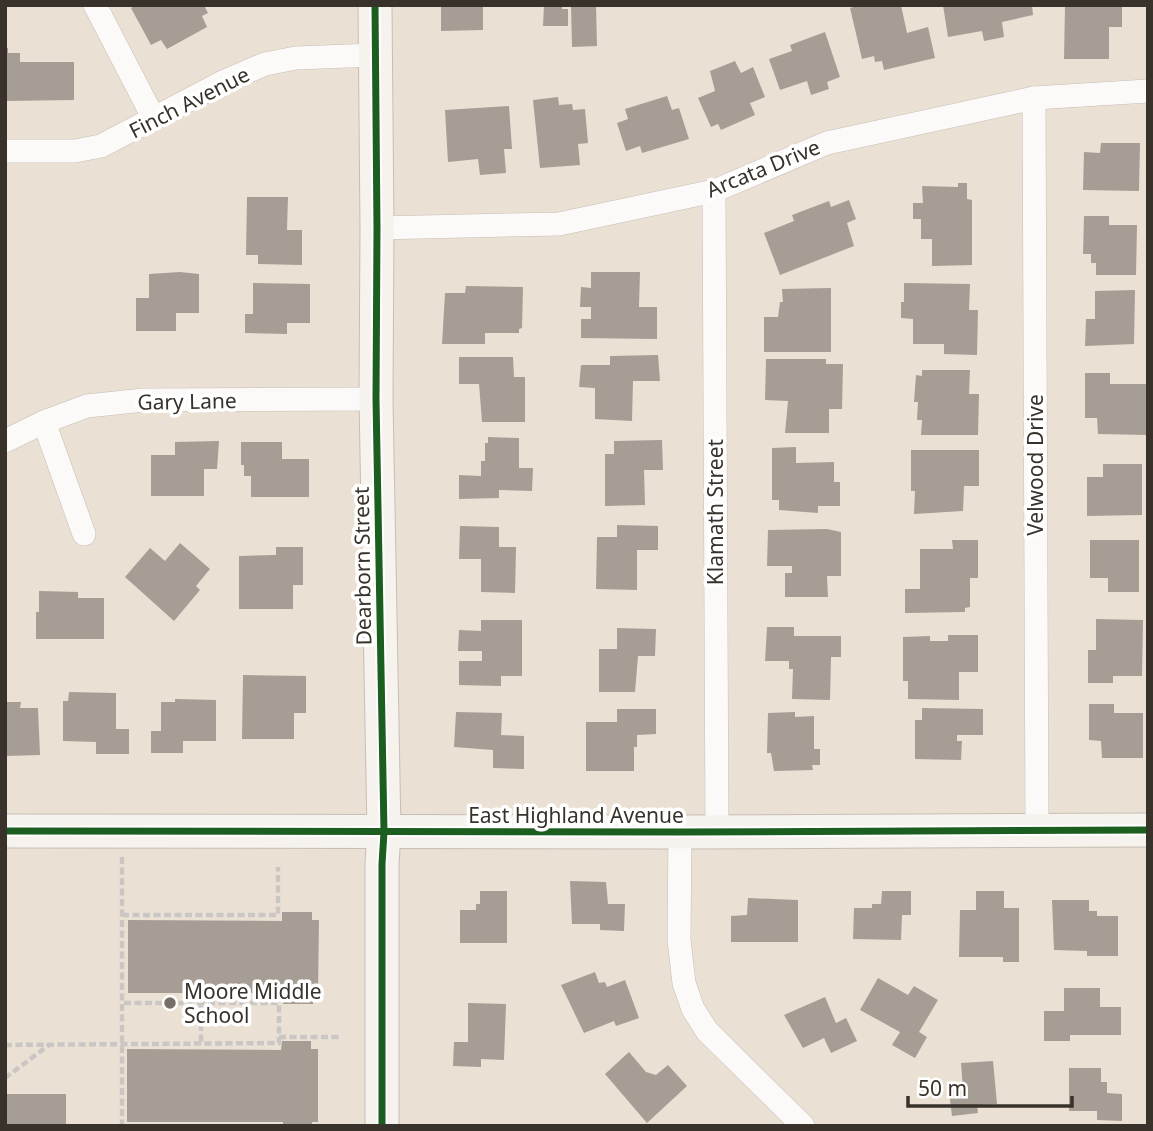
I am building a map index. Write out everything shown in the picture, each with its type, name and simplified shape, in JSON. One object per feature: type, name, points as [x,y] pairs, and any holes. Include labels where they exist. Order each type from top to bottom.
[{"type":"street","points":[[94,5],[153,119]]},
{"type":"street","name":"Dearborn Street","points":[[375,5],[376,399],[384,832],[382,1126]]},
{"type":"street","name":"Finch Avenue","points":[[5,151],[75,151],[101,146],[225,81],[265,64],[296,58],[374,55]]},
{"type":"street","name":"Arcata Drive","points":[[377,228],[559,224],[713,191],[827,142],[1034,98],[1148,91]]},
{"type":"street","name":"Velwood Drive","points":[[1034,98],[1037,831]]},
{"type":"street","name":"Klamath Street","points":[[713,191],[717,832]]},
{"type":"street","name":"Gary Lane","points":[[5,441],[44,422],[87,406],[144,401],[376,399]]},
{"type":"street","points":[[44,422],[84,534]]},
{"type":"street","name":"East Highland Avenue","points":[[5,831],[1148,830]]},
{"type":"street","points":[[680,832],[679,940],[684,983],[693,1009],[706,1031],[803,1126]]},
{"type":"path","points":[[121,852],[121,1126]]},
{"type":"path","points":[[121,915],[278,915],[278,867]]},
{"type":"path","points":[[5,1045],[279,1043],[279,1003],[121,1003]]},
{"type":"path","points":[[201,1003],[201,1044]]},
{"type":"path","points":[[279,1037],[339,1037]]},
{"type":"path","points":[[5,1078],[50,1045]]},
{"type":"building","points":[[136,5],[204,5],[208,13],[202,16],[207,27],[167,49],[161,40],[151,45],[131,8]]},
{"type":"building","points":[[441,5],[483,5],[483,30],[441,31]]},
{"type":"building","points":[[544,5],[562,5],[562,9],[568,9],[568,26],[543,26]]},
{"type":"building","points":[[571,5],[596,5],[597,46],[572,47]]},
{"type":"building","points":[[861,5],[901,5],[907,33],[928,27],[935,58],[884,70],[882,61],[875,62],[874,56],[862,59],[850,8]]},
{"type":"building","points":[[943,5],[1032,5],[1033,15],[1002,22],[1004,37],[984,41],[982,31],[948,37]]},
{"type":"building","points":[[1065,5],[1122,5],[1122,27],[1109,27],[1109,59],[1064,59]]},
{"type":"building","points":[[825,32],[840,77],[827,82],[829,89],[811,95],[807,81],[780,90],[769,59],[792,51],[790,45]]},
{"type":"building","points":[[5,48],[8,48],[8,53],[20,53],[20,62],[74,62],[74,100],[5,101]]},
{"type":"building","points":[[735,61],[741,73],[753,67],[765,97],[750,103],[755,115],[721,130],[718,124],[711,127],[698,98],[715,91],[710,71]]},
{"type":"building","points":[[667,96],[672,110],[679,108],[689,139],[642,153],[640,146],[626,151],[617,123],[628,119],[625,109]]},
{"type":"building","points":[[558,97],[559,105],[572,104],[573,110],[585,109],[588,143],[578,144],[580,165],[540,168],[533,100]]},
{"type":"building","points":[[509,106],[512,149],[504,149],[506,173],[480,175],[478,159],[448,162],[445,110]]},
{"type":"building","points":[[1101,143],[1140,143],[1139,191],[1083,190],[1084,152],[1100,153]]},
{"type":"building","points":[[958,183],[967,183],[967,199],[972,200],[972,265],[932,266],[932,239],[921,239],[921,219],[913,219],[913,203],[923,203],[922,186],[958,187]]},
{"type":"building","points":[[247,197],[288,197],[287,230],[302,230],[302,265],[258,264],[258,255],[246,255]]},
{"type":"building","points":[[849,200],[856,219],[847,223],[854,246],[780,275],[764,233],[794,221],[792,215],[829,201],[831,207]]},
{"type":"building","points":[[1084,216],[1109,216],[1109,225],[1137,225],[1136,275],[1096,275],[1096,263],[1091,263],[1091,254],[1083,254]]},
{"type":"building","points":[[591,272],[640,272],[639,307],[657,307],[657,339],[581,338],[581,319],[591,319],[591,307],[580,307],[581,287],[591,288]]},
{"type":"building","points":[[149,274],[199,274],[199,313],[176,313],[176,331],[136,331],[136,298],[149,298]]},
{"type":"building","points":[[253,283],[310,284],[310,323],[287,323],[287,334],[245,333],[245,314],[253,314]]},
{"type":"building","points":[[904,283],[970,284],[969,310],[978,310],[977,355],[944,354],[944,344],[913,344],[913,319],[901,318]]},
{"type":"building","points":[[466,286],[523,287],[522,328],[519,333],[485,333],[485,344],[442,344],[445,293],[465,293]]},
{"type":"building","points":[[831,288],[831,352],[764,352],[764,317],[778,317],[780,302],[783,302],[782,289]]},
{"type":"building","points":[[1135,290],[1134,344],[1085,346],[1086,319],[1095,319],[1095,291]]},
{"type":"building","points":[[658,355],[660,381],[633,381],[632,421],[595,419],[595,388],[579,387],[581,365],[610,365],[610,356]]},
{"type":"building","points":[[459,357],[513,357],[514,377],[525,377],[525,422],[482,422],[479,384],[459,384]]},
{"type":"building","points":[[766,359],[826,359],[826,364],[843,364],[842,409],[829,409],[829,433],[785,433],[788,401],[765,400]]},
{"type":"building","points":[[922,370],[970,370],[969,394],[979,394],[978,435],[921,435],[922,420],[917,420],[918,402],[914,402],[916,375],[922,376]]},
{"type":"building","points":[[1085,373],[1110,373],[1110,384],[1148,384],[1148,435],[1098,434],[1097,418],[1085,418]]},
{"type":"building","points":[[488,437],[519,438],[519,468],[533,468],[532,491],[499,490],[499,498],[459,499],[459,475],[481,476],[481,461],[485,461],[485,443],[488,443]]},
{"type":"building","points":[[662,440],[663,470],[644,470],[645,505],[605,506],[605,454],[614,454],[614,441]]},
{"type":"building","points":[[219,441],[217,469],[204,469],[204,496],[151,496],[151,455],[175,455],[175,442]]},
{"type":"building","points":[[241,442],[282,442],[282,459],[309,459],[309,497],[251,497],[251,476],[244,476],[244,465],[241,465]]},
{"type":"building","points":[[796,447],[796,463],[834,462],[834,482],[840,482],[840,506],[818,506],[818,513],[779,510],[779,500],[772,500],[772,448]]},
{"type":"building","points":[[911,450],[979,450],[979,486],[964,486],[963,511],[914,514]]},
{"type":"building","points":[[1103,464],[1142,464],[1142,515],[1087,516],[1087,477],[1103,477]]},
{"type":"building","points":[[617,525],[658,526],[658,550],[637,550],[637,590],[596,589],[597,537],[617,537]]},
{"type":"building","points":[[460,526],[499,527],[499,547],[516,547],[515,593],[481,592],[481,559],[459,559]]},
{"type":"building","points":[[827,529],[841,532],[841,576],[827,576],[828,597],[785,597],[785,573],[792,573],[792,566],[767,566],[768,530]]},
{"type":"building","points":[[952,540],[978,540],[978,578],[970,578],[970,607],[965,608],[965,612],[905,613],[905,589],[920,589],[920,549],[953,549]]},
{"type":"building","points":[[1090,540],[1139,540],[1139,592],[1108,592],[1108,578],[1090,578]]},
{"type":"building","points":[[180,543],[210,569],[196,586],[200,590],[174,621],[125,577],[150,548],[165,561]]},
{"type":"building","points":[[276,547],[303,547],[303,585],[293,585],[293,609],[239,609],[239,556],[276,555]]},
{"type":"building","points":[[39,591],[78,592],[78,598],[104,598],[104,639],[36,639]]},
{"type":"building","points":[[1096,619],[1143,620],[1142,676],[1113,676],[1113,683],[1088,683],[1088,650],[1096,650]]},
{"type":"building","points":[[481,620],[522,620],[522,676],[501,676],[501,686],[459,685],[459,661],[482,661],[482,651],[458,651],[459,630],[481,631]]},
{"type":"building","points":[[767,627],[794,627],[794,636],[841,636],[841,657],[831,657],[830,700],[792,699],[793,669],[789,669],[789,661],[765,661]]},
{"type":"building","points":[[617,628],[656,629],[655,656],[638,656],[635,692],[599,692],[599,649],[617,649]]},
{"type":"building","points":[[948,635],[978,635],[978,672],[959,672],[959,700],[908,699],[908,681],[903,681],[903,637],[930,636],[930,641],[948,641]]},
{"type":"building","points":[[243,675],[306,676],[306,713],[294,713],[294,739],[242,739]]},
{"type":"building","points":[[69,692],[116,693],[116,729],[129,729],[129,754],[96,754],[96,742],[63,741],[63,701],[68,701]]},
{"type":"building","points":[[175,699],[216,700],[216,741],[183,741],[183,753],[151,753],[151,731],[161,731],[161,702],[175,702]]},
{"type":"building","points":[[5,702],[21,702],[20,708],[38,708],[40,755],[5,756]]},
{"type":"building","points":[[1089,704],[1114,704],[1114,713],[1143,713],[1143,758],[1102,758],[1101,741],[1089,740]]},
{"type":"building","points":[[922,708],[983,709],[983,735],[957,735],[957,741],[962,741],[961,760],[915,759],[915,720],[922,720]]},
{"type":"building","points":[[617,709],[656,709],[656,734],[637,735],[634,771],[586,771],[586,722],[617,722]]},
{"type":"building","points":[[456,712],[502,713],[501,735],[524,736],[524,769],[493,768],[493,750],[454,747]]},
{"type":"building","points":[[795,712],[795,717],[814,716],[814,749],[820,749],[820,765],[812,765],[813,770],[774,771],[771,753],[767,753],[768,713]]},
{"type":"building","points":[[570,881],[606,882],[608,904],[625,904],[624,931],[600,930],[600,924],[572,924]]},
{"type":"building","points":[[480,891],[507,891],[507,943],[460,943],[460,910],[476,910],[476,904],[480,904]]},
{"type":"building","points":[[882,891],[911,891],[911,915],[902,915],[901,940],[853,939],[854,908],[872,908],[872,904],[881,904]]},
{"type":"building","points":[[976,891],[1004,891],[1004,908],[1019,908],[1019,962],[1003,962],[1003,957],[959,957],[960,910],[976,910]]},
{"type":"building","points":[[748,898],[798,900],[798,942],[731,942],[731,916],[747,915]]},
{"type":"building","points":[[1052,900],[1089,900],[1089,911],[1097,911],[1097,916],[1118,916],[1118,956],[1087,956],[1087,951],[1054,950]]},
{"type":"building","points":[[282,912],[312,912],[312,920],[319,920],[318,993],[313,993],[313,1004],[283,1004],[283,993],[128,993],[128,920],[282,921]]},
{"type":"building","points":[[595,972],[599,983],[605,982],[607,987],[625,980],[639,1018],[616,1026],[614,1021],[584,1033],[561,985]]},
{"type":"building","points":[[878,978],[908,995],[914,986],[938,1000],[919,1032],[927,1037],[915,1058],[892,1045],[900,1032],[860,1010]]},
{"type":"building","points":[[1064,988],[1100,988],[1100,1007],[1121,1007],[1121,1035],[1070,1035],[1070,1041],[1044,1041],[1044,1011],[1064,1011]]},
{"type":"building","points":[[825,997],[836,1023],[846,1018],[857,1041],[831,1053],[824,1038],[803,1048],[784,1015]]},
{"type":"building","points":[[468,1003],[506,1004],[504,1060],[481,1059],[481,1067],[453,1066],[454,1042],[468,1042]]},
{"type":"building","points":[[282,1041],[311,1041],[311,1049],[318,1049],[318,1122],[312,1122],[312,1126],[283,1126],[283,1122],[127,1122],[127,1049],[281,1050]]},
{"type":"building","points":[[629,1052],[646,1072],[656,1075],[668,1065],[687,1086],[647,1123],[605,1074]]},
{"type":"building","points":[[993,1061],[997,1104],[977,1105],[978,1113],[952,1116],[949,1091],[963,1089],[961,1063]]},
{"type":"building","points":[[1069,1068],[1101,1068],[1101,1082],[1107,1082],[1107,1093],[1122,1094],[1122,1121],[1097,1120],[1097,1111],[1069,1111]]},
{"type":"building","points":[[5,1094],[66,1094],[66,1126],[5,1126]]},
{"type":"cycle path","points":[[375,5],[376,399],[384,832],[382,1126]]},
{"type":"cycle path","points":[[5,831],[1148,830]]},
{"type":"place","name":"Moore Middle School","points":[[170,1003]]}]
